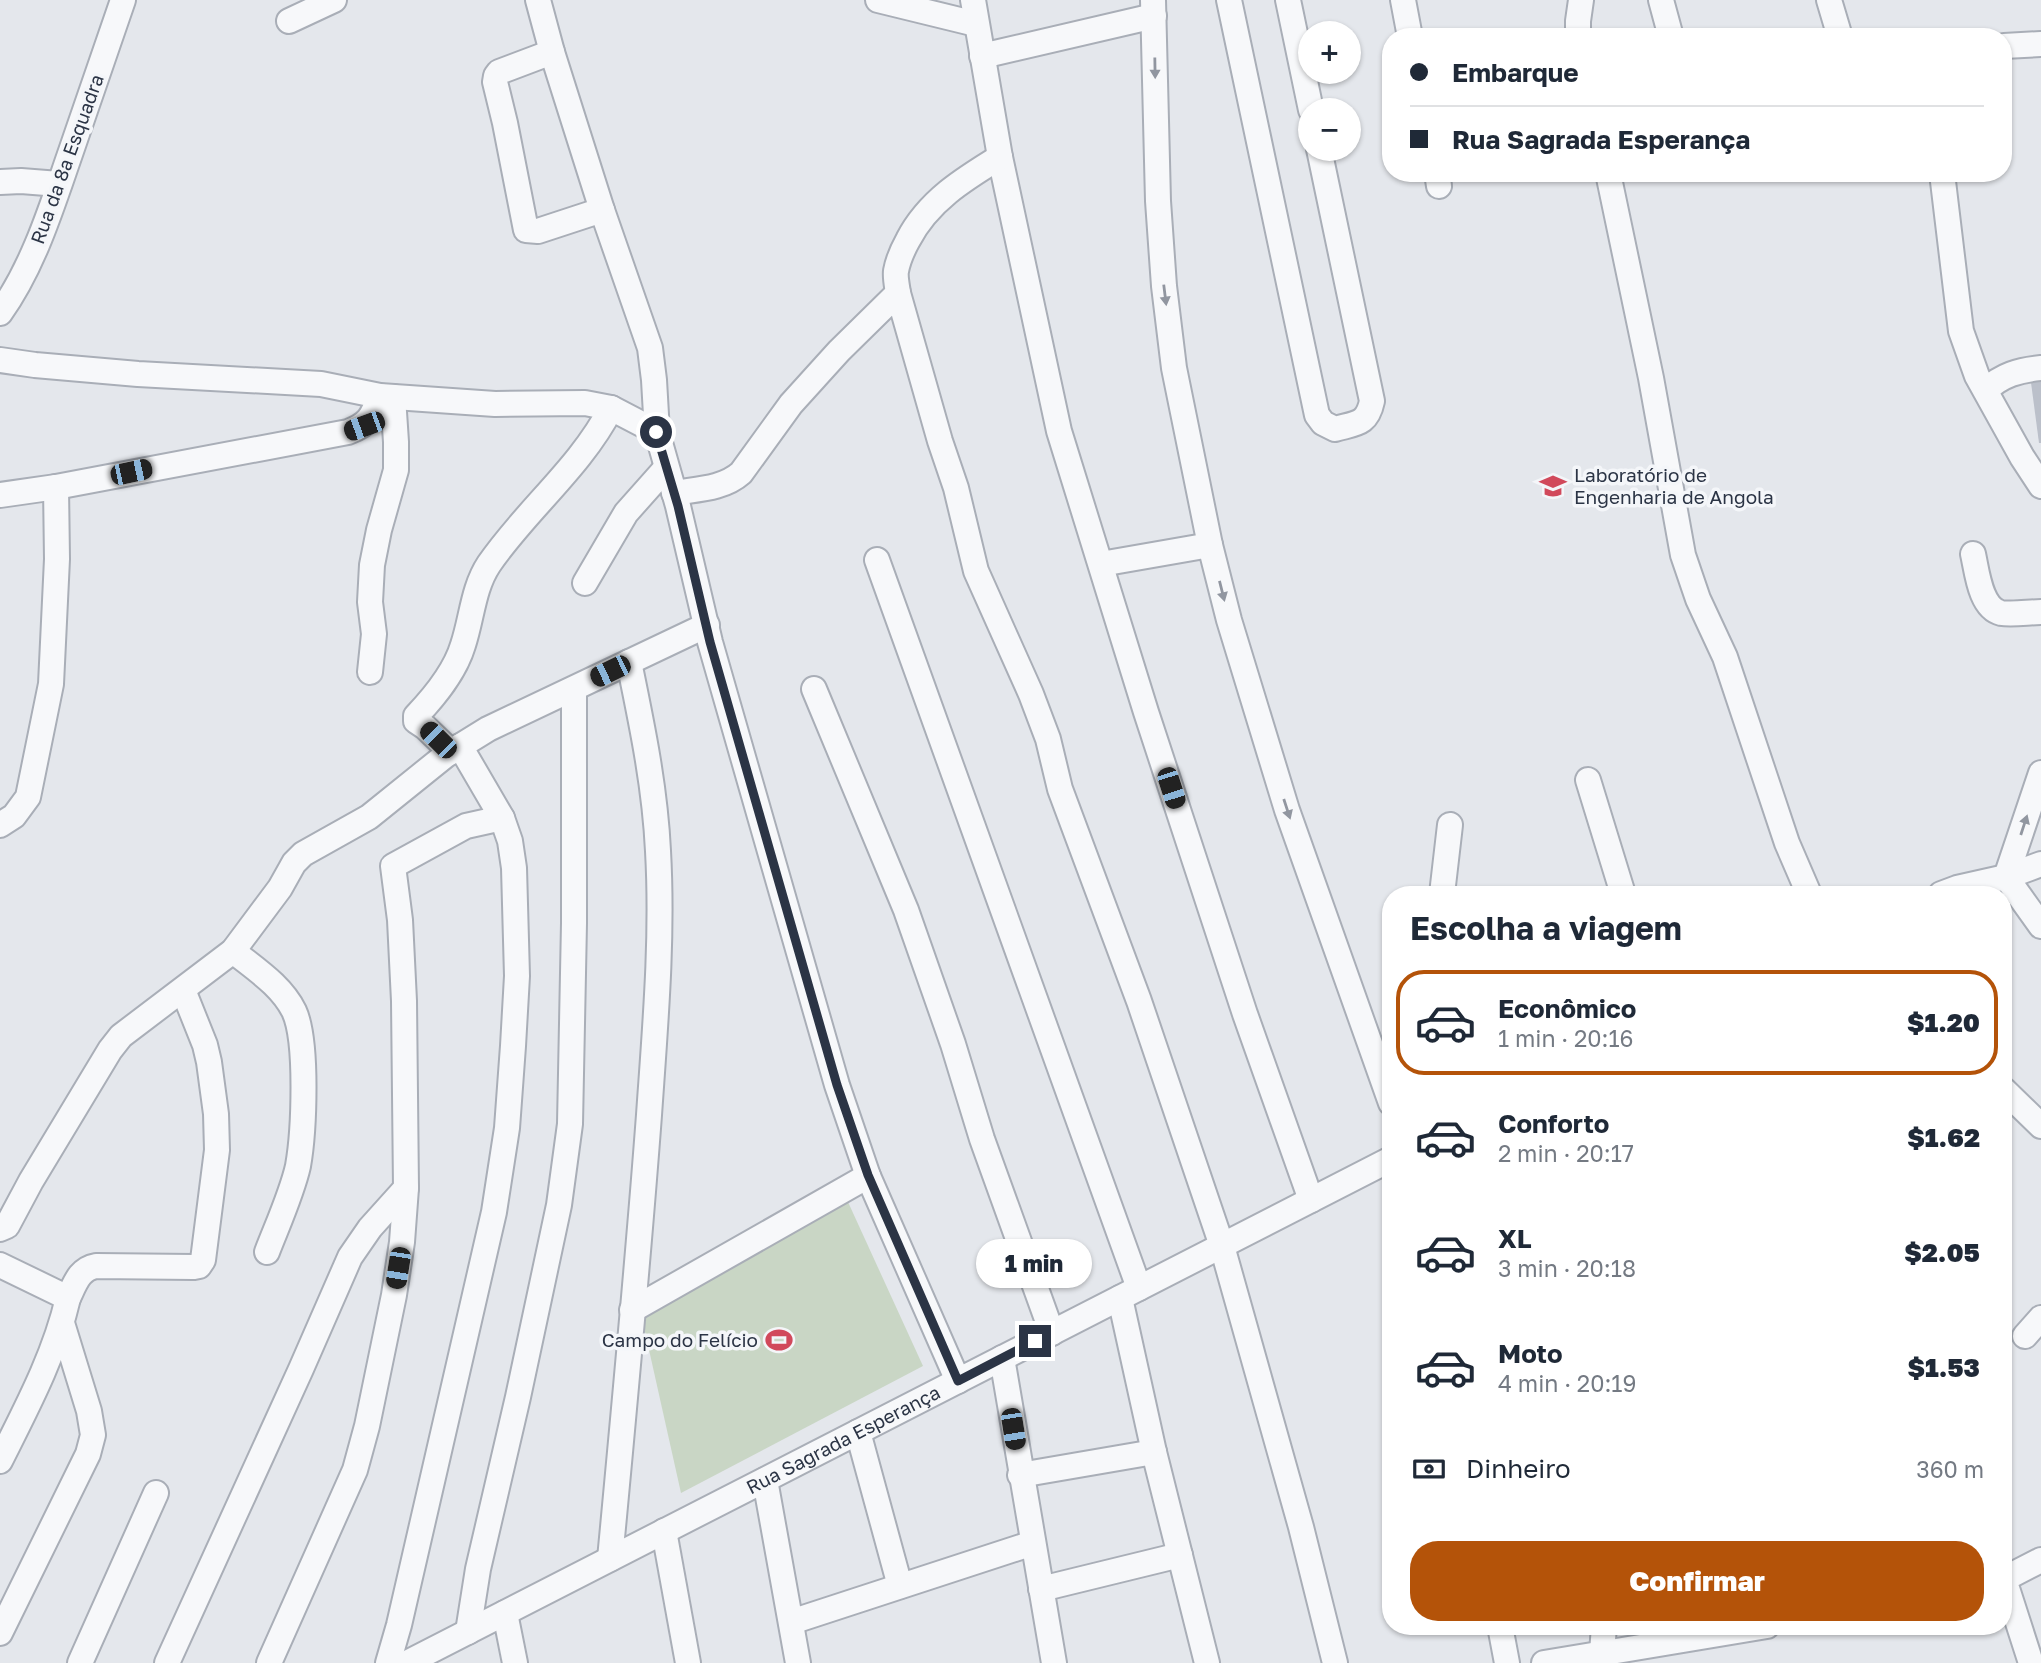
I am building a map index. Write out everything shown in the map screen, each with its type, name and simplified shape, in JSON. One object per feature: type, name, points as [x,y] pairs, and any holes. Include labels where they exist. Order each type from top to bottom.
[{"type":"street","name":"Rua da 8ª Esquadra","points":[[0,313],[36,245],[60,184],[123,0]]},
{"type":"street","points":[[289,21],[334,0]]},
{"type":"street","points":[[538,0],[552,52],[650,348],[656,432],[674,493],[706,625],[833,1072],[868,1175],[958,1381]]},
{"type":"street","points":[[878,0],[974,12],[1000,157],[1059,430],[1146,712],[1241,1001],[1311,1200]]},
{"type":"street","points":[[1229,0],[1317,415],[1323,423],[1335,429],[1364,421],[1370,413],[1372,401],[1322,161]]},
{"type":"street","points":[[1288,0],[1308,98]]},
{"type":"street","points":[[1403,0],[1408,28]]},
{"type":"street","points":[[1578,28],[1581,0]]},
{"type":"street","points":[[1661,0],[1669,28]]},
{"type":"street","points":[[1829,0],[1837,28]]},
{"type":"street","points":[[982,56],[1154,8],[1158,201],[1164,286],[1174,368],[1210,545],[1229,620],[1287,810],[1382,1077]]},
{"type":"street","points":[[2012,46],[2041,44]]},
{"type":"street","points":[[552,52],[499,72],[495,82],[526,230],[538,231],[603,210]]},
{"type":"street","points":[[1000,157],[963,179],[932,205],[914,229],[902,252],[896,271],[898,293],[956,488],[976,571],[1044,728],[1060,789],[1143,1014],[1222,1245],[1301,1527],[1335,1663]]},
{"type":"street","points":[[0,183],[21,181],[60,184]]},
{"type":"street","points":[[1610,182],[1651,378],[1683,555],[1698,598],[1725,657],[1787,843],[1806,886]]},
{"type":"street","points":[[1943,182],[1961,331],[1977,376],[2041,486]]},
{"type":"street","points":[[674,493],[723,485],[741,473],[791,404],[839,351],[898,293]]},
{"type":"street","points":[[0,359],[35,365],[138,374],[321,384],[387,397],[495,404],[585,403],[611,408],[656,432]]},
{"type":"street","points":[[1986,390],[2007,375],[2041,368]]},
{"type":"street","points":[[0,495],[56,487],[348,432],[364,426],[387,397]]},
{"type":"street","points":[[370,672],[374,634],[370,602],[372,565],[396,470],[396,442],[387,397]]},
{"type":"street","points":[[388,1663],[494,1212],[507,1128],[517,975],[514,868],[510,841],[502,818],[455,749],[416,720],[416,716],[449,675],[463,649],[478,582],[488,565],[519,524],[590,443],[611,408]]},
{"type":"street","points":[[585,583],[626,513],[666,468]]},
{"type":"street","points":[[0,825],[14,816],[28,797],[51,684],[57,559],[56,487]]},
{"type":"street","points":[[1101,564],[1210,545]]},
{"type":"street","points":[[1973,554],[1982,594],[1989,605],[1999,613],[2041,612]]},
{"type":"street","points":[[877,559],[1129,1293],[1154,1452],[1207,1663]]},
{"type":"street","points":[[2,1234],[31,1181],[121,1036],[233,951],[303,854],[369,817],[455,749],[488,729],[706,625]]},
{"type":"street","points":[[610,1559],[653,1052],[660,920],[658,850],[649,758],[629,662]]},
{"type":"street","points":[[468,1632],[478,1569],[559,1205],[570,1124],[574,923],[573,689]]},
{"type":"street","points":[[814,689],[906,910],[953,1044],[982,1139],[1052,1333]]},
{"type":"street","points":[[2006,877],[2041,773]]},
{"type":"street","points":[[1588,780],[1621,886]]},
{"type":"street","points":[[269,1663],[355,1470],[367,1426],[394,1295],[406,1188],[404,1001],[400,920],[393,866],[466,826],[502,818]]},
{"type":"street","points":[[1443,886],[1450,825]]},
{"type":"street","points":[[1966,886],[2006,877],[2041,864]]},
{"type":"street","points":[[2006,877],[2041,926]]},
{"type":"street","points":[[233,951],[281,991],[294,1012],[301,1034],[303,1114],[298,1167],[267,1252]]},
{"type":"street","points":[[0,1461],[24,1414],[62,1323],[68,1298],[81,1273],[96,1266],[194,1267],[203,1261],[217,1150],[216,1114],[207,1054],[184,990]]},
{"type":"street","points":[[2012,1098],[2041,1126]]},
{"type":"street","name":"Rua Sagrada Esperança","points":[[407,1663],[1382,1164]]},
{"type":"street","points":[[632,1310],[868,1175]]},
{"type":"street","points":[[167,1663],[349,1257],[370,1228],[406,1188]]},
{"type":"street","points":[[0,1265],[68,1298]]},
{"type":"street","points":[[0,1633],[88,1454],[93,1435],[89,1411],[62,1323]]},
{"type":"street","points":[[1002,1358],[1054,1663]]},
{"type":"street","points":[[858,1432],[900,1586]]},
{"type":"street","points":[[1020,1475],[1154,1452]]},
{"type":"street","points":[[765,1480],[798,1663]]},
{"type":"street","points":[[80,1663],[156,1493]]},
{"type":"street","points":[[664,1531],[688,1663]]},
{"type":"street","points":[[791,1622],[1033,1544]]},
{"type":"street","points":[[1041,1589],[1180,1555]]},
{"type":"street","points":[[2012,1575],[2041,1560]]},
{"type":"street","points":[[2012,1604],[2031,1663]]},
{"type":"street","points":[[505,1613],[515,1663]]},
{"type":"street","points":[[1502,1635],[1507,1663]]},
{"type":"street","points":[[1602,1653],[1603,1635]]},
{"type":"street","points":[[1544,1663],[1712,1635]]},
{"type":"green space","name":"Campo do Felício","points":[[848,1202],[923,1366],[681,1493],[641,1314]]},
{"type":"building","points":[[2041,373],[2041,443],[2039,443],[2030,375]]},
{"type":"place","name":"Laboratório de Engenharia de Angola","points":[[1553,486]]},
{"type":"place","name":"Campo do Felício","points":[[779,1340]]},
{"type":"route","points":[[656,432],[678,506],[710,642],[766,840],[837,1085],[868,1175],[958,1381],[1035,1341]]}]
